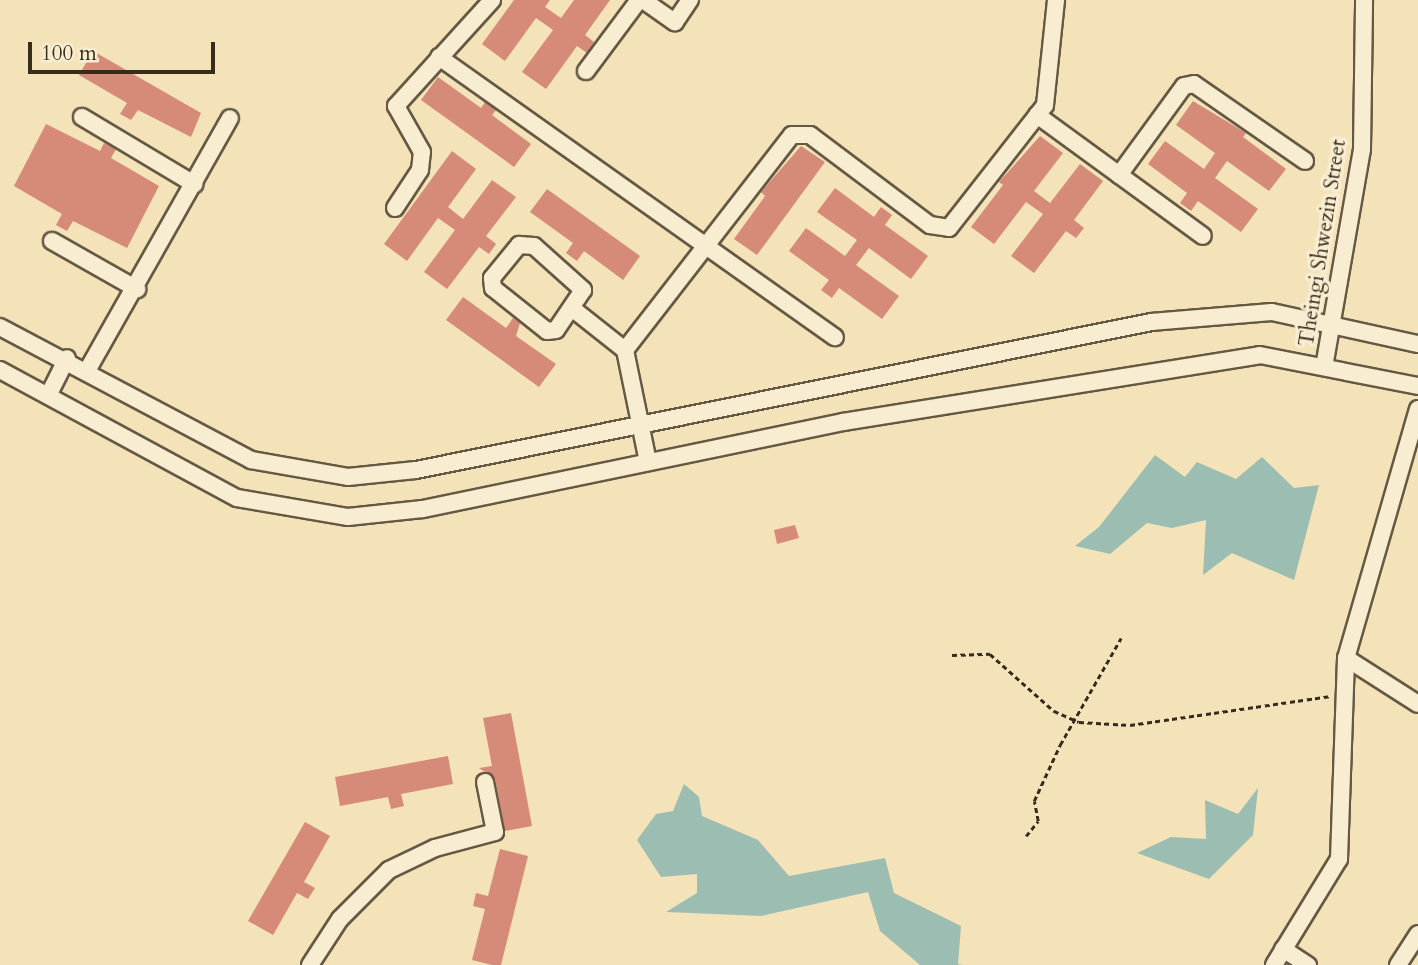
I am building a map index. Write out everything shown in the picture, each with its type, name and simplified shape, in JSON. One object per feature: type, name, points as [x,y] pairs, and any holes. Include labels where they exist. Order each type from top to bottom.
[{"type":"street","points":[[395,208],[420,170],[422,152],[396,106],[492,0]]},
{"type":"street","points":[[586,71],[641,0],[675,22],[690,0]]},
{"type":"street","points":[[625,350],[707,242],[798,133],[810,135],[930,225],[949,228],[1037,115],[1053,75],[1056,0]]},
{"type":"street","name":"Theingi Shwezin Street","points":[[1324,367],[1362,149],[1364,0]]},
{"type":"street","points":[[439,57],[707,242],[835,337]]},
{"type":"street","points":[[1119,174],[1184,86],[1194,84],[1305,161]]},
{"type":"street","points":[[1037,115],[1203,236]]},
{"type":"street","points":[[82,117],[194,184]]},
{"type":"street","points":[[88,369],[137,289],[230,118]]},
{"type":"street","points":[[52,241],[137,289]]},
{"type":"street","points":[[519,244],[534,246],[577,278],[583,290],[573,309],[547,331],[493,288],[492,278],[519,244]]},
{"type":"street","points":[[573,309],[625,350],[648,462]]},
{"type":"street","points":[[0,327],[68,358],[251,460],[348,477],[640,424],[1150,322],[1272,312],[1332,321],[1418,344]]},
{"type":"street","points":[[0,370],[49,394],[237,498],[335,516],[423,509],[843,422],[1260,355],[1418,386]]},
{"type":"street","points":[[49,394],[68,358]]},
{"type":"street","points":[[1273,965],[1339,859],[1342,694],[1346,658],[1418,410]]},
{"type":"street","points":[[1346,658],[1418,704]]},
{"type":"street","points":[[310,965],[340,919],[389,870],[435,848],[495,832],[485,782]]},
{"type":"street","points":[[1398,965],[1418,934]]},
{"type":"street","points":[[1283,949],[1308,965]]},
{"type":"path","points":[[1026,836],[1038,821],[1034,801],[1079,722],[1121,638]]},
{"type":"path","points":[[953,656],[990,654],[1054,711],[1079,722],[1130,725],[1342,694]]},
{"type":"water","points":[[1155,455],[1185,477],[1197,462],[1236,479],[1262,457],[1294,488],[1319,485],[1294,580],[1232,553],[1203,575],[1206,520],[1172,528],[1147,523],[1110,554],[1075,546],[1099,527]]},
{"type":"water","points":[[684,784],[699,797],[702,816],[758,840],[789,876],[885,858],[894,893],[961,926],[958,964],[963,965],[920,965],[880,931],[868,892],[761,916],[666,912],[697,893],[697,874],[661,877],[637,840],[656,814],[673,811]]},
{"type":"water","points":[[1258,788],[1253,835],[1209,879],[1137,853],[1171,837],[1206,839],[1205,800],[1238,814]]},
{"type":"building","points":[[514,0],[550,0],[545,7],[561,18],[574,0],[610,0],[585,35],[594,42],[587,53],[577,46],[546,89],[522,72],[553,30],[536,18],[505,61],[482,44]]},
{"type":"building","points":[[93,51],[201,113],[191,137],[138,110],[131,120],[120,114],[127,103],[79,75]]},
{"type":"building","points":[[438,77],[481,108],[485,102],[496,110],[492,115],[531,144],[514,167],[421,100]]},
{"type":"building","points":[[1193,101],[1246,133],[1243,137],[1286,169],[1269,191],[1227,161],[1215,178],[1258,209],[1241,232],[1198,201],[1191,211],[1180,203],[1187,193],[1148,164],[1165,141],[1204,169],[1215,153],[1176,125]]},
{"type":"building","points":[[46,124],[100,151],[104,143],[116,149],[111,158],[159,186],[127,248],[73,221],[67,231],[56,225],[62,214],[14,186]]},
{"type":"building","points":[[1040,136],[1063,153],[1034,191],[1050,203],[1080,164],[1103,181],[1074,220],[1084,228],[1076,238],[1066,231],[1034,273],[1011,256],[1043,214],[1026,202],[994,244],[971,227],[1003,185],[999,182]]},
{"type":"building","points":[[801,146],[825,162],[757,255],[734,239],[765,196],[761,192]]},
{"type":"building","points":[[452,151],[476,169],[448,207],[463,219],[492,180],[516,197],[486,236],[496,244],[489,254],[479,247],[447,289],[424,272],[455,230],[438,218],[407,261],[384,244]]},
{"type":"building","points":[[835,188],[874,217],[881,207],[892,215],[885,225],[928,256],[911,279],[869,248],[856,265],[899,296],[882,319],[839,288],[832,298],[821,290],[829,280],[789,251],[806,228],[845,256],[857,240],[817,212]]},
{"type":"building","points":[[547,189],[640,256],[623,280],[584,251],[577,261],[566,253],[573,243],[530,212]]},
{"type":"building","points":[[463,297],[506,328],[513,318],[520,323],[516,336],[556,364],[539,387],[446,320]]},
{"type":"building","points":[[795,525],[799,538],[777,544],[774,530]]},
{"type":"building","points":[[511,713],[532,826],[505,831],[495,779],[479,768],[492,766],[483,718]]},
{"type":"building","points":[[448,756],[453,784],[401,794],[404,806],[391,809],[388,797],[340,806],[335,777]]},
{"type":"building","points":[[305,822],[330,836],[304,882],[315,888],[308,899],[297,893],[273,935],[248,921]]},
{"type":"building","points":[[500,849],[528,856],[501,965],[492,965],[472,960],[485,909],[473,906],[476,893],[488,896]]}]
